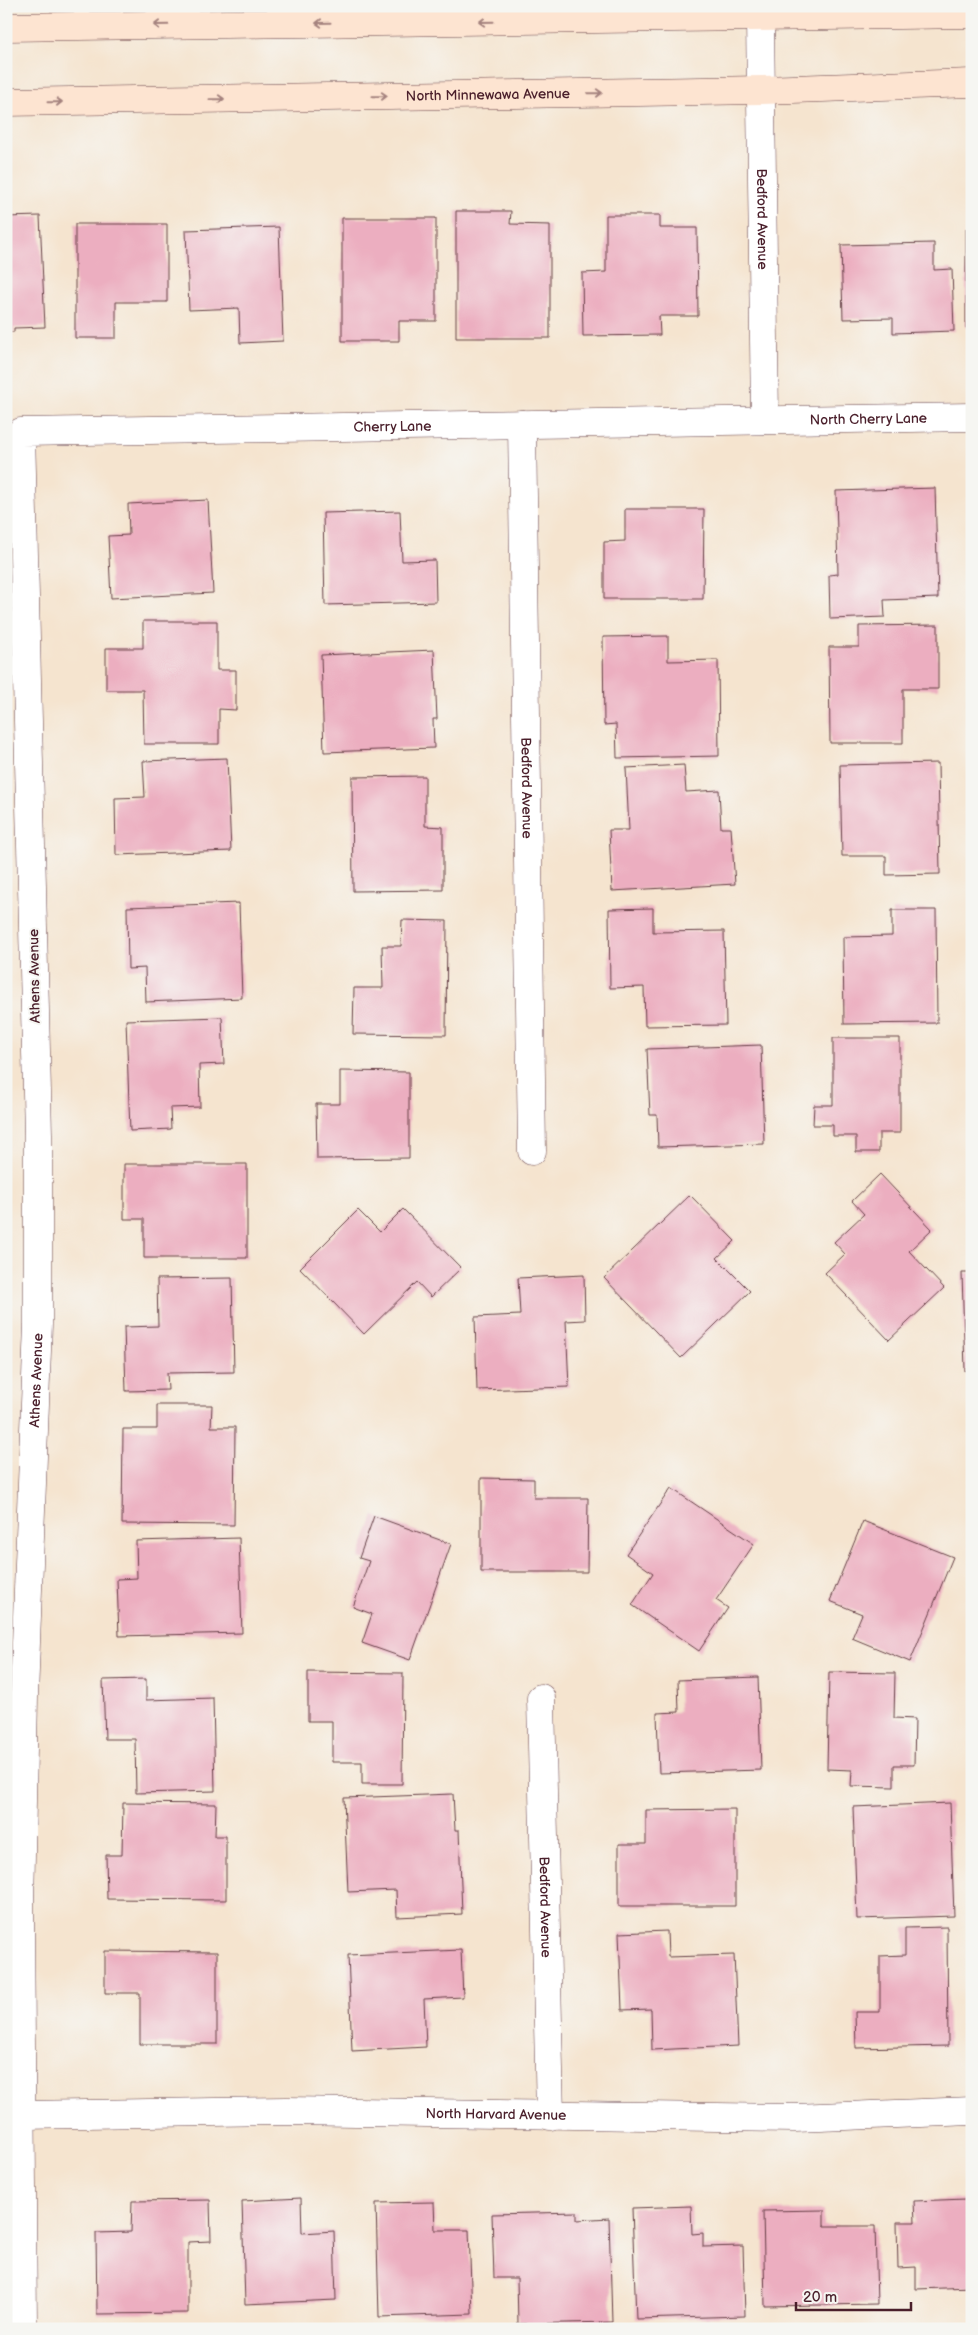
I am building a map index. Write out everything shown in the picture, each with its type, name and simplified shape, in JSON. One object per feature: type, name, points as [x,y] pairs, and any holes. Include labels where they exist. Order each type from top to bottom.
[{"type":"main road","points":[[6,27],[972,14]]},
{"type":"main road","name":"North Minnewawa Avenue","points":[[6,102],[762,90],[972,83]]},
{"type":"street","name":"Bedford Avenue","points":[[760,18],[765,420]]},
{"type":"street","name":"North Cherry Lane","points":[[765,420],[972,417]]},
{"type":"street","name":"Cherry Lane","points":[[20,432],[765,420]]},
{"type":"street","name":"Bedford Avenue","points":[[522,424],[532,1151]]},
{"type":"street","name":"Athens Avenue","points":[[20,432],[38,1134],[38,1324],[24,1696],[20,1906],[23,2329]]},
{"type":"street","name":"Bedford Avenue","points":[[540,1698],[550,2116]]},
{"type":"street","name":"North Harvard Avenue","points":[[21,2115],[286,2111],[795,2118],[972,2111]]},
{"type":"building","points":[[456,211],[511,211],[510,224],[550,225],[550,338],[456,338]]},
{"type":"building","points":[[606,215],[660,215],[660,228],[697,228],[698,316],[659,316],[660,335],[583,336],[582,273],[606,272]]},
{"type":"building","points":[[40,216],[45,327],[14,328],[14,332],[6,332],[6,217]]},
{"type":"building","points":[[342,218],[436,218],[436,321],[399,321],[399,341],[342,341]]},
{"type":"building","points":[[75,224],[167,224],[167,302],[116,302],[116,338],[75,338]]},
{"type":"building","points":[[279,227],[283,341],[240,343],[239,308],[189,310],[186,230]]},
{"type":"building","points":[[966,229],[972,229],[972,328],[966,328]]},
{"type":"building","points":[[934,243],[934,270],[952,269],[954,331],[893,333],[893,318],[843,319],[841,245]]},
{"type":"building","points":[[935,488],[938,598],[884,600],[885,617],[830,619],[829,575],[838,574],[836,491]]},
{"type":"building","points":[[208,500],[213,593],[111,598],[108,536],[129,535],[128,504]]},
{"type":"building","points":[[625,509],[704,509],[703,599],[604,599],[604,542],[625,541]]},
{"type":"building","points":[[400,511],[402,561],[435,560],[436,602],[325,605],[323,513]]},
{"type":"building","points":[[143,621],[217,621],[217,670],[236,670],[236,710],[219,709],[219,744],[144,744],[143,690],[106,690],[106,648],[143,648]]},
{"type":"building","points":[[938,625],[938,689],[903,689],[903,743],[830,743],[829,647],[859,647],[859,626]]},
{"type":"building","points":[[668,636],[668,661],[718,660],[719,756],[617,758],[616,724],[604,725],[603,637]]},
{"type":"building","points":[[434,650],[437,719],[433,719],[434,748],[324,752],[321,655]]},
{"type":"building","points":[[227,758],[231,851],[116,855],[115,798],[145,797],[143,761]]},
{"type":"building","points":[[938,763],[940,874],[886,875],[886,856],[842,856],[840,765]]},
{"type":"building","points":[[684,765],[686,792],[719,790],[721,828],[731,828],[735,884],[612,891],[609,830],[629,830],[626,768]]},
{"type":"building","points":[[425,776],[425,826],[443,827],[443,890],[353,891],[352,777]]},
{"type":"building","points":[[239,903],[242,998],[146,1002],[145,968],[128,969],[127,907]]},
{"type":"building","points":[[653,908],[653,932],[724,931],[726,1025],[645,1026],[644,987],[610,988],[609,909]]},
{"type":"building","points":[[892,910],[936,910],[937,1023],[844,1024],[843,937],[892,936]]},
{"type":"building","points":[[402,920],[447,921],[446,1035],[353,1034],[354,988],[383,988],[382,946],[401,946]]},
{"type":"building","points":[[222,1017],[224,1064],[199,1065],[200,1107],[170,1108],[171,1129],[130,1131],[126,1020]]},
{"type":"building","points":[[833,1038],[900,1038],[900,1133],[879,1133],[879,1152],[856,1152],[856,1136],[833,1136],[833,1125],[813,1125],[814,1105],[833,1105]]},
{"type":"building","points":[[761,1045],[764,1144],[658,1147],[657,1115],[650,1115],[647,1049]]},
{"type":"building","points":[[340,1071],[409,1072],[409,1158],[317,1159],[316,1104],[340,1104]]},
{"type":"building","points":[[124,1164],[247,1164],[247,1258],[144,1258],[144,1219],[124,1219]]},
{"type":"building","points":[[880,1174],[932,1229],[909,1251],[944,1288],[889,1340],[825,1273],[845,1254],[834,1242],[864,1214],[852,1201]]},
{"type":"building","points":[[690,1195],[735,1241],[717,1258],[750,1291],[681,1358],[604,1278]]},
{"type":"building","points":[[403,1209],[461,1268],[431,1297],[417,1282],[364,1334],[300,1268],[358,1210],[380,1232]]},
{"type":"building","points":[[962,1273],[972,1273],[972,1370],[965,1371]]},
{"type":"building","points":[[584,1275],[585,1320],[566,1321],[569,1387],[477,1390],[475,1317],[520,1315],[518,1278]]},
{"type":"building","points":[[232,1278],[234,1372],[167,1373],[168,1390],[126,1391],[124,1327],[158,1326],[157,1279]]},
{"type":"building","points":[[157,1405],[212,1405],[211,1427],[235,1427],[234,1525],[122,1524],[123,1429],[157,1429]]},
{"type":"building","points":[[481,1478],[534,1479],[534,1498],[588,1498],[587,1572],[481,1572]]},
{"type":"building","points":[[671,1488],[754,1544],[716,1600],[728,1608],[699,1651],[632,1605],[653,1573],[626,1554]]},
{"type":"building","points":[[374,1516],[451,1544],[410,1660],[362,1643],[372,1614],[353,1607],[369,1561],[359,1558]]},
{"type":"building","points":[[863,1521],[953,1557],[910,1662],[852,1638],[862,1614],[830,1601]]},
{"type":"building","points":[[239,1538],[242,1633],[119,1636],[117,1579],[137,1578],[136,1541]]},
{"type":"building","points":[[308,1672],[403,1673],[402,1784],[362,1784],[362,1762],[332,1762],[332,1721],[308,1721]]},
{"type":"building","points":[[829,1672],[895,1673],[894,1718],[915,1719],[914,1765],[894,1765],[894,1787],[851,1786],[852,1770],[827,1769]]},
{"type":"building","points":[[758,1677],[761,1770],[659,1773],[657,1713],[679,1712],[678,1680]]},
{"type":"building","points":[[146,1679],[146,1700],[213,1698],[215,1791],[136,1793],[135,1739],[105,1739],[103,1680]]},
{"type":"building","points":[[453,1794],[455,1830],[459,1830],[462,1914],[397,1917],[396,1890],[348,1892],[344,1798]]},
{"type":"building","points":[[123,1803],[216,1804],[215,1836],[226,1836],[226,1900],[107,1899],[106,1855],[122,1855]]},
{"type":"building","points":[[950,1803],[954,1916],[857,1919],[853,1807]]},
{"type":"building","points":[[735,1809],[735,1906],[619,1906],[619,1844],[646,1844],[646,1810]]},
{"type":"building","points":[[947,1927],[948,2046],[856,2048],[855,2012],[880,2012],[880,1956],[905,1955],[905,1928]]},
{"type":"building","points":[[667,1931],[668,1957],[734,1955],[738,2046],[652,2050],[651,2009],[622,2010],[619,1933]]},
{"type":"building","points":[[461,1950],[463,1997],[424,1999],[426,2047],[352,2051],[348,1955]]},
{"type":"building","points":[[105,1951],[217,1952],[217,2044],[140,2044],[140,1993],[105,1993]]},
{"type":"building","points":[[301,2198],[302,2233],[334,2231],[336,2300],[245,2304],[242,2201]]},
{"type":"building","points":[[966,2199],[967,2222],[972,2222],[972,2287],[916,2289],[916,2267],[898,2268],[897,2222],[915,2222],[914,2201]]},
{"type":"building","points":[[210,2200],[211,2241],[188,2242],[188,2313],[97,2314],[96,2233],[131,2232],[132,2201]]},
{"type":"building","points":[[434,2202],[435,2230],[469,2230],[472,2314],[379,2317],[376,2203]]},
{"type":"building","points":[[691,2206],[692,2234],[703,2233],[703,2247],[743,2246],[745,2316],[636,2319],[632,2208]]},
{"type":"building","points":[[824,2210],[824,2226],[875,2226],[877,2304],[765,2306],[763,2211]]},
{"type":"building","points":[[577,2212],[577,2220],[609,2218],[612,2322],[518,2324],[517,2278],[494,2278],[492,2214]]}]
